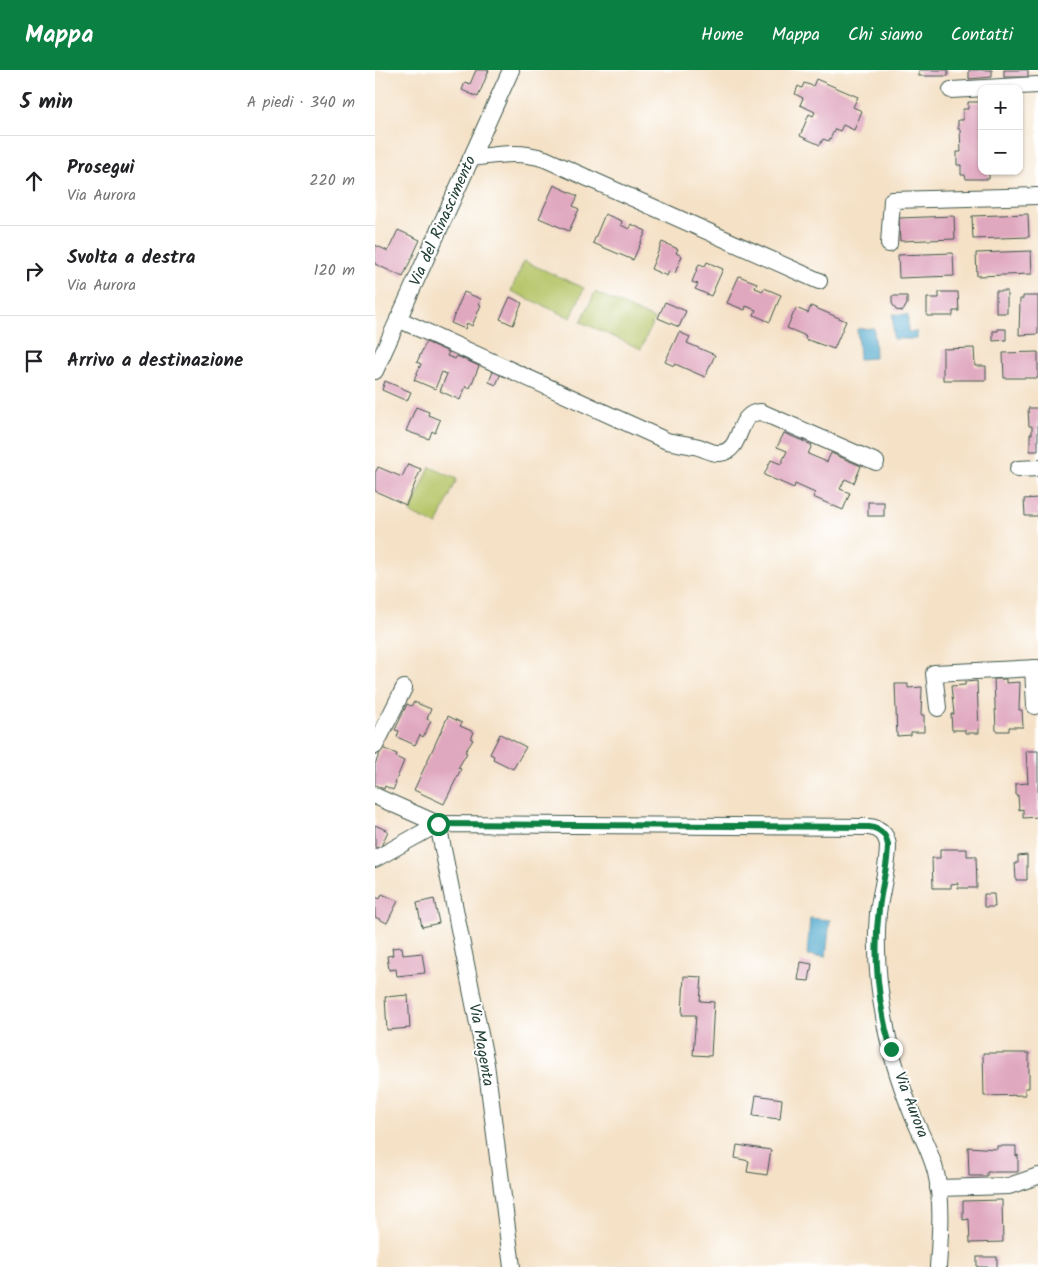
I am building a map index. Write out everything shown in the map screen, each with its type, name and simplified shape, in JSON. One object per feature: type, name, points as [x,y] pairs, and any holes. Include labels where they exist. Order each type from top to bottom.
[{"type":"street","name":"Via del Rinascimento","points":[[375,372],[511,70]]},
{"type":"street","points":[[951,90],[1038,85]]},
{"type":"street","points":[[471,158],[516,153],[545,159],[819,281]]},
{"type":"street","points":[[889,244],[892,200],[1038,196]]},
{"type":"street","points":[[398,319],[667,441],[697,446],[715,453],[723,452],[733,446],[744,421],[750,415],[761,412],[876,462]]},
{"type":"street","points":[[1018,469],[1038,468]]},
{"type":"street","points":[[938,708],[929,673],[1036,668],[1035,706]]},
{"type":"street","points":[[375,746],[404,688]]},
{"type":"street","points":[[375,796],[438,824]]},
{"type":"street","name":"Via Aurora","points":[[375,859],[438,824],[869,827],[879,830],[885,835],[888,845],[877,930],[879,976],[884,1017],[902,1088],[931,1154],[939,1188],[938,1267]]},
{"type":"street","name":"Via Magenta","points":[[438,824],[486,1064],[512,1267]]},
{"type":"street","points":[[939,1188],[1009,1186],[1038,1176]]},
{"type":"green space","points":[[524,261],[584,288],[571,318],[511,291]]},
{"type":"green space","points":[[595,292],[654,319],[641,349],[581,322]]},
{"type":"green space","points":[[430,467],[457,479],[437,525],[410,513]]},
{"type":"water","points":[[893,314],[908,315],[908,332],[917,332],[917,339],[893,339]]},
{"type":"water","points":[[874,328],[875,358],[859,359],[857,329]]},
{"type":"water","points":[[810,918],[830,920],[826,957],[807,955]]},
{"type":"building","points":[[476,70],[489,70],[478,97],[462,90],[465,82],[470,84]]},
{"type":"building","points":[[919,70],[948,70],[948,76],[919,76]]},
{"type":"building","points":[[969,70],[992,70],[992,77],[969,79]]},
{"type":"building","points":[[1004,70],[1028,70],[1028,77],[1004,77]]},
{"type":"building","points":[[816,79],[858,97],[853,107],[862,111],[854,130],[843,125],[840,131],[835,129],[829,141],[823,139],[820,145],[800,136],[809,114],[813,116],[815,112],[800,105],[803,98],[795,94],[798,86],[802,88],[804,83],[813,86]]},
{"type":"building","points":[[968,102],[978,102],[978,175],[989,175],[989,179],[966,179],[965,175],[961,175],[961,165],[957,165],[957,152],[961,152],[958,120],[963,120],[963,109],[968,109]]},
{"type":"building","points":[[554,185],[578,196],[573,206],[579,209],[569,231],[539,218]]},
{"type":"building","points":[[605,214],[622,221],[621,225],[629,229],[631,224],[646,231],[633,260],[593,243]]},
{"type":"building","points":[[1028,214],[1029,237],[973,239],[972,216]]},
{"type":"building","points":[[954,216],[955,239],[900,241],[899,218]]},
{"type":"building","points":[[398,230],[420,240],[403,277],[375,264],[375,245],[388,251]]},
{"type":"building","points":[[662,242],[678,249],[676,253],[682,256],[675,273],[669,271],[667,276],[651,269]]},
{"type":"building","points":[[1031,251],[1032,274],[977,276],[976,253]]},
{"type":"building","points":[[953,253],[954,276],[899,278],[898,255]]},
{"type":"building","points":[[707,262],[723,269],[711,296],[695,289],[698,284],[692,282],[699,264],[705,266]]},
{"type":"building","points":[[739,276],[757,283],[755,288],[763,291],[764,288],[781,295],[770,322],[754,315],[756,310],[746,306],[745,310],[727,303]]},
{"type":"building","points":[[996,291],[1007,291],[1007,313],[996,313]]},
{"type":"building","points":[[464,292],[481,299],[479,304],[481,305],[472,326],[467,323],[465,329],[451,323]]},
{"type":"building","points":[[939,292],[958,292],[959,311],[953,311],[953,316],[927,316],[927,298],[939,298]]},
{"type":"building","points":[[892,296],[907,296],[907,304],[903,311],[896,310],[892,303]]},
{"type":"building","points":[[1023,296],[1038,296],[1038,334],[1019,335],[1020,299],[1023,299]]},
{"type":"building","points":[[510,297],[522,303],[513,325],[500,319]]},
{"type":"building","points":[[665,302],[686,311],[679,327],[658,318]]},
{"type":"building","points":[[811,306],[846,321],[834,349],[805,339],[806,336],[787,328],[796,308],[808,313]]},
{"type":"building","points":[[998,329],[1006,329],[1006,340],[993,341],[993,331],[998,331]]},
{"type":"building","points":[[679,332],[690,337],[687,343],[715,355],[705,377],[675,364],[674,366],[665,362]]},
{"type":"building","points":[[426,342],[449,352],[447,356],[455,359],[457,356],[479,366],[470,388],[466,386],[460,400],[440,391],[447,374],[442,372],[435,389],[414,380],[421,364],[417,362]]},
{"type":"building","points":[[974,348],[975,366],[986,366],[986,380],[943,380],[943,349]]},
{"type":"building","points":[[1038,352],[1038,378],[1004,378],[1003,353]]},
{"type":"building","points":[[494,369],[501,373],[496,385],[489,382]]},
{"type":"building","points":[[385,381],[411,392],[407,401],[382,390]]},
{"type":"building","points":[[416,407],[429,412],[428,415],[440,420],[435,433],[432,431],[429,439],[406,431]]},
{"type":"building","points":[[1028,408],[1038,408],[1038,451],[1030,451],[1032,426],[1029,426]]},
{"type":"building","points":[[784,433],[812,445],[808,454],[827,462],[831,453],[861,466],[854,483],[845,479],[840,489],[850,493],[843,510],[813,497],[815,493],[795,484],[794,488],[764,475],[771,460],[781,464],[787,451],[777,447]]},
{"type":"building","points":[[408,464],[421,469],[406,505],[375,491],[375,473],[378,467],[402,477]]},
{"type":"building","points":[[1038,498],[1038,516],[1025,516],[1024,499]]},
{"type":"building","points":[[868,502],[884,502],[884,516],[868,516]]},
{"type":"building","points":[[994,679],[1006,679],[1006,683],[1020,682],[1019,710],[1022,710],[1023,727],[1009,727],[1009,731],[996,731]]},
{"type":"building","points":[[977,681],[979,733],[965,733],[965,730],[952,730],[951,714],[954,714],[951,686],[965,685],[965,682]]},
{"type":"building","points":[[895,684],[908,684],[908,688],[922,687],[921,715],[924,715],[924,732],[911,732],[911,735],[897,736]]},
{"type":"building","points":[[414,702],[431,709],[427,719],[431,721],[423,737],[420,735],[415,745],[397,737],[399,731],[395,730],[407,704],[411,706]]},
{"type":"building","points":[[448,716],[462,723],[460,726],[474,732],[471,739],[473,740],[458,768],[461,769],[444,804],[414,790]]},
{"type":"building","points":[[500,734],[526,747],[513,769],[493,759],[494,756],[490,754]]},
{"type":"building","points":[[382,748],[397,754],[396,757],[404,761],[393,790],[385,786],[384,789],[375,785],[375,764]]},
{"type":"building","points":[[1026,751],[1038,751],[1038,817],[1023,818],[1023,809],[1019,810],[1018,795],[1016,796],[1016,784],[1028,783]]},
{"type":"building","points":[[375,825],[388,831],[380,849],[375,847]]},
{"type":"building","points":[[940,849],[967,849],[967,856],[976,856],[977,888],[958,888],[958,883],[951,884],[951,888],[933,888],[932,858],[940,858]]},
{"type":"building","points":[[1027,855],[1027,880],[1016,880],[1015,863],[1018,863],[1018,856]]},
{"type":"building","points":[[382,894],[398,901],[387,923],[375,917],[375,897],[380,899]]},
{"type":"building","points":[[984,894],[994,894],[995,907],[984,907]]},
{"type":"building","points":[[434,899],[439,923],[422,927],[417,903]]},
{"type":"building","points":[[402,947],[403,955],[422,953],[425,973],[397,976],[396,969],[389,970],[387,956],[393,955],[392,948]]},
{"type":"building","points":[[801,962],[812,964],[809,981],[798,980]]},
{"type":"building","points":[[684,976],[702,977],[700,1001],[714,1002],[711,1056],[693,1055],[696,1015],[682,1015]]},
{"type":"building","points":[[408,995],[410,1028],[387,1030],[385,997]]},
{"type":"building","points":[[983,1053],[1029,1053],[1029,1088],[1025,1088],[1025,1095],[984,1096]]},
{"type":"building","points":[[756,1095],[782,1099],[780,1119],[753,1116]]},
{"type":"building","points":[[737,1145],[771,1150],[767,1175],[747,1172],[749,1161],[735,1158]]},
{"type":"building","points":[[997,1146],[1016,1146],[1018,1172],[987,1172],[987,1176],[969,1176],[968,1147],[997,1149]]},
{"type":"building","points":[[1002,1200],[1003,1242],[970,1243],[969,1219],[963,1220],[963,1201]]},
{"type":"building","points":[[977,1257],[997,1257],[997,1267],[977,1267]]},
{"type":"route","points":[[438,824],[876,828],[885,835],[888,845],[878,916],[877,956],[881,998],[891,1049]]}]
